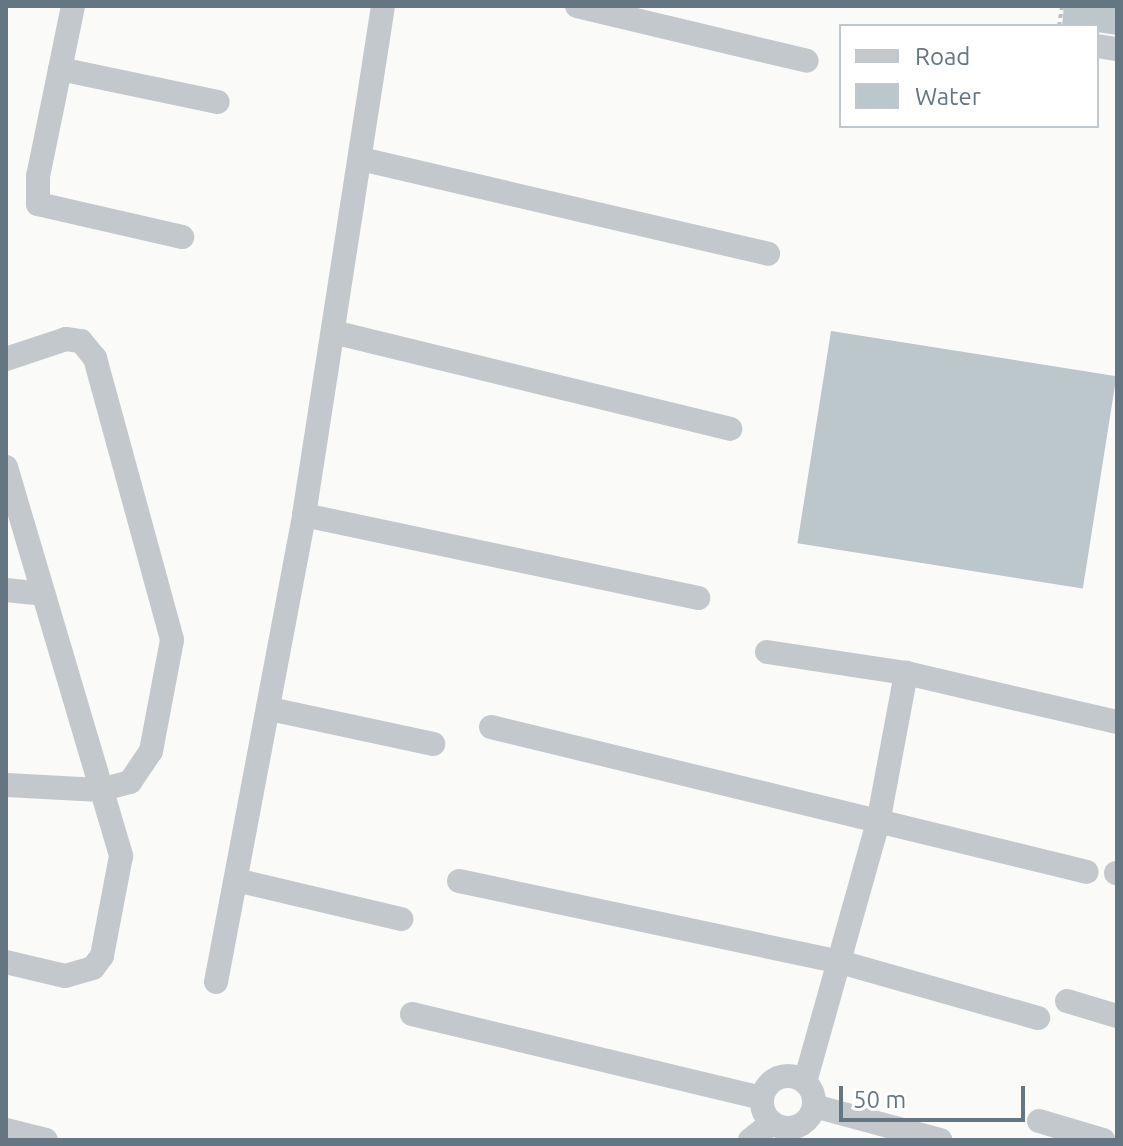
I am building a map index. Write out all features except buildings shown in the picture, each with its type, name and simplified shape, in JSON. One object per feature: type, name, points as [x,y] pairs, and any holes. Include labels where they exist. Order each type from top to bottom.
[{"type":"street","points":[[73,6],[38,176],[38,204],[182,237]]},
{"type":"street","points":[[216,982],[270,709],[304,515],[383,6]]},
{"type":"street","points":[[577,6],[807,61]]},
{"type":"street","points":[[60,69],[218,102]]},
{"type":"street","points":[[361,159],[768,254]]},
{"type":"street","points":[[333,332],[730,429]]},
{"type":"street","points":[[6,359],[66,339],[81,341],[95,358],[170,624],[171,656],[151,751],[130,782],[100,790],[6,785]]},
{"type":"street","points":[[6,467],[121,856],[102,956],[93,968],[65,976],[6,962]]},
{"type":"street","points":[[304,515],[698,598]]},
{"type":"street","points":[[6,590],[43,594]]},
{"type":"street","points":[[767,652],[906,673],[1117,722]]},
{"type":"street","points":[[772,1123],[789,1128],[806,1122],[814,1106],[805,1082],[878,823],[906,673]]},
{"type":"street","points":[[270,709],[433,744]]},
{"type":"street","points":[[491,727],[1087,872]]},
{"type":"street","points":[[236,880],[401,919]]},
{"type":"street","points":[[459,881],[840,962],[1038,1018]]},
{"type":"street","points":[[1067,1001],[1117,1016]]},
{"type":"street","points":[[412,1014],[762,1098]]},
{"type":"street","points":[[762,1098],[778,1078],[805,1082]]},
{"type":"street","points":[[762,1098],[772,1123]]},
{"type":"street","points":[[814,1106],[940,1140]]},
{"type":"street","points":[[1039,1121],[1103,1140]]},
{"type":"street","points":[[750,1140],[772,1123]]},
{"type":"street","points":[[6,1130],[46,1140]]},
{"type":"water","points":[[1064,6],[1117,6],[1117,35],[1099,32],[1099,24],[1062,24]]},
{"type":"water","points":[[831,331],[1116,376],[1083,589],[797,543]]}]
